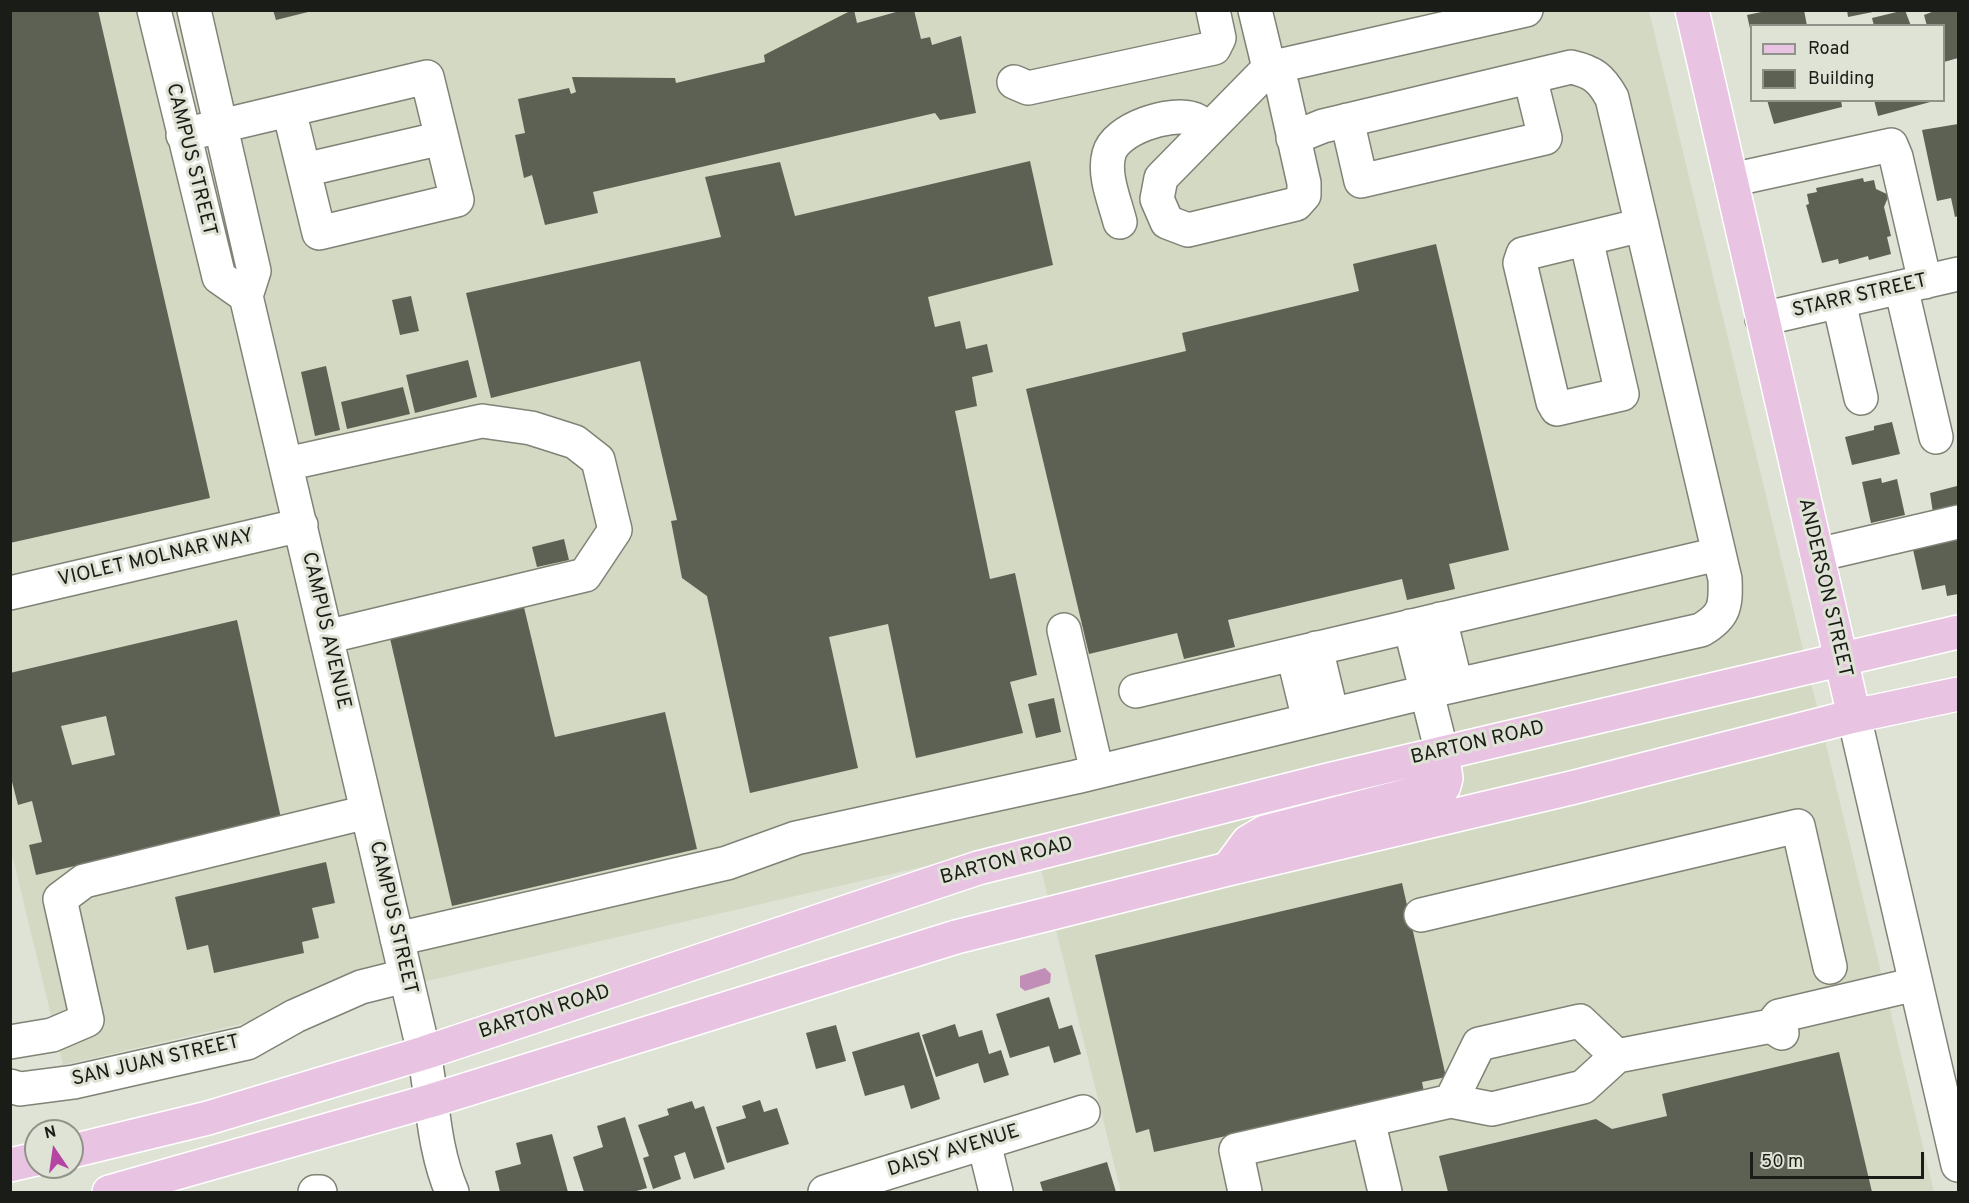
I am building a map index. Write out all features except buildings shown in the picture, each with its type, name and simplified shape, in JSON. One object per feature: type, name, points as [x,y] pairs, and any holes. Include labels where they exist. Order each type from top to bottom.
[{"type":"main road","name":"ANDERSON STREET","points":[[1692,10],[1854,716]]},
{"type":"main road","name":"BARTON ROAD","points":[[84,1148],[208,1118],[424,1053],[978,868],[1442,753],[1959,632]]},
{"type":"main road","points":[[109,1192],[433,1100],[956,937],[1228,869],[1575,787],[1854,716],[1959,694]]},
{"type":"main road","points":[[1228,869],[1248,842],[1264,832],[1444,786],[1446,768],[1442,753]]},
{"type":"street","name":"CAMPUS STREET","points":[[154,10],[219,277],[246,296]]},
{"type":"street","name":"CAMPUS STREET","points":[[194,10],[254,271],[246,296],[301,525]]},
{"type":"street","points":[[1213,10],[1220,38],[1214,48]]},
{"type":"street","points":[[1255,10],[1266,56],[1282,85],[1304,183],[1304,195],[1296,204],[1188,230],[1167,222],[1157,199],[1161,178],[1208,128],[1266,56]]},
{"type":"street","points":[[1014,82],[1028,88],[1214,48],[1224,54],[1266,56],[1417,23],[1526,10]]},
{"type":"street","points":[[397,939],[727,863],[796,838],[1097,772],[1441,689],[1701,630],[1715,622],[1726,603],[1725,579],[1612,98],[1603,81],[1591,72],[1571,68],[1347,120],[1293,138]]},
{"type":"street","points":[[183,135],[427,77],[457,200],[319,233],[289,110]]},
{"type":"street","points":[[1347,120],[1361,182],[1545,138],[1530,77]]},
{"type":"street","points":[[1120,222],[1109,176],[1109,153],[1121,135],[1138,126],[1170,118],[1192,118],[1208,128]]},
{"type":"street","points":[[304,170],[442,138]]},
{"type":"street","points":[[1731,180],[1891,145],[1896,157],[1936,437]]},
{"type":"street","points":[[1586,239],[1622,394],[1557,409],[1553,402],[1520,263],[1521,257],[1523,254],[1642,225]]},
{"type":"street","name":"STARR STREET","points":[[1762,320],[1959,274]]},
{"type":"street","points":[[1839,302],[1861,398]]},
{"type":"street","points":[[286,464],[482,421],[531,428],[575,442],[598,460],[615,530],[585,575],[326,637]]},
{"type":"street","points":[[1817,555],[1959,522]]},
{"type":"street","name":"VIOLET MOLNAR WAY","points":[[10,593],[301,525]]},
{"type":"street","name":"CAMPUS AVENUE","points":[[301,525],[349,737]]},
{"type":"street","points":[[1136,691],[1718,554]]},
{"type":"street","points":[[1425,623],[1441,689],[1442,753]]},
{"type":"street","points":[[1064,630],[1097,772]]},
{"type":"street","points":[[1304,651],[1320,718]]},
{"type":"street","name":"ANDERSON STREET","points":[[1854,716],[1959,1165]]},
{"type":"street","name":"CAMPUS STREET","points":[[349,737],[424,1053],[433,1100]]},
{"type":"street","points":[[10,1042],[52,1035],[87,1020],[60,899],[84,881],[367,812]]},
{"type":"street","points":[[1422,915],[1798,826],[1830,968]]},
{"type":"street","points":[[1245,1192],[1236,1150],[1451,1101],[1492,1109],[1583,1087],[1617,1056],[1774,1018],[1913,975]]},
{"type":"street","name":"SAN JUAN STREET","points":[[10,1086],[20,1089],[74,1082],[247,1043],[295,1016],[361,987],[405,976]]},
{"type":"street","points":[[1451,1101],[1479,1044],[1581,1021],[1617,1056]]},
{"type":"street","points":[[433,1100],[434,1130],[445,1191]]},
{"type":"street","name":"DAISY AVENUE","points":[[825,1192],[1083,1112]]},
{"type":"street","points":[[1368,1120],[1384,1192]]},
{"type":"street","points":[[984,1143],[996,1192]]},
{"type":"street","points":[[315,1192],[320,1192]]},
{"type":"shaded area","points":[[10,11],[1649,11],[1934,1192],[1121,1192],[1034,841],[63,1065],[10,846]]},
{"type":"shaded area","points":[[1045,968],[1051,974],[1050,983],[1025,991],[1020,987],[1020,976]]}]
